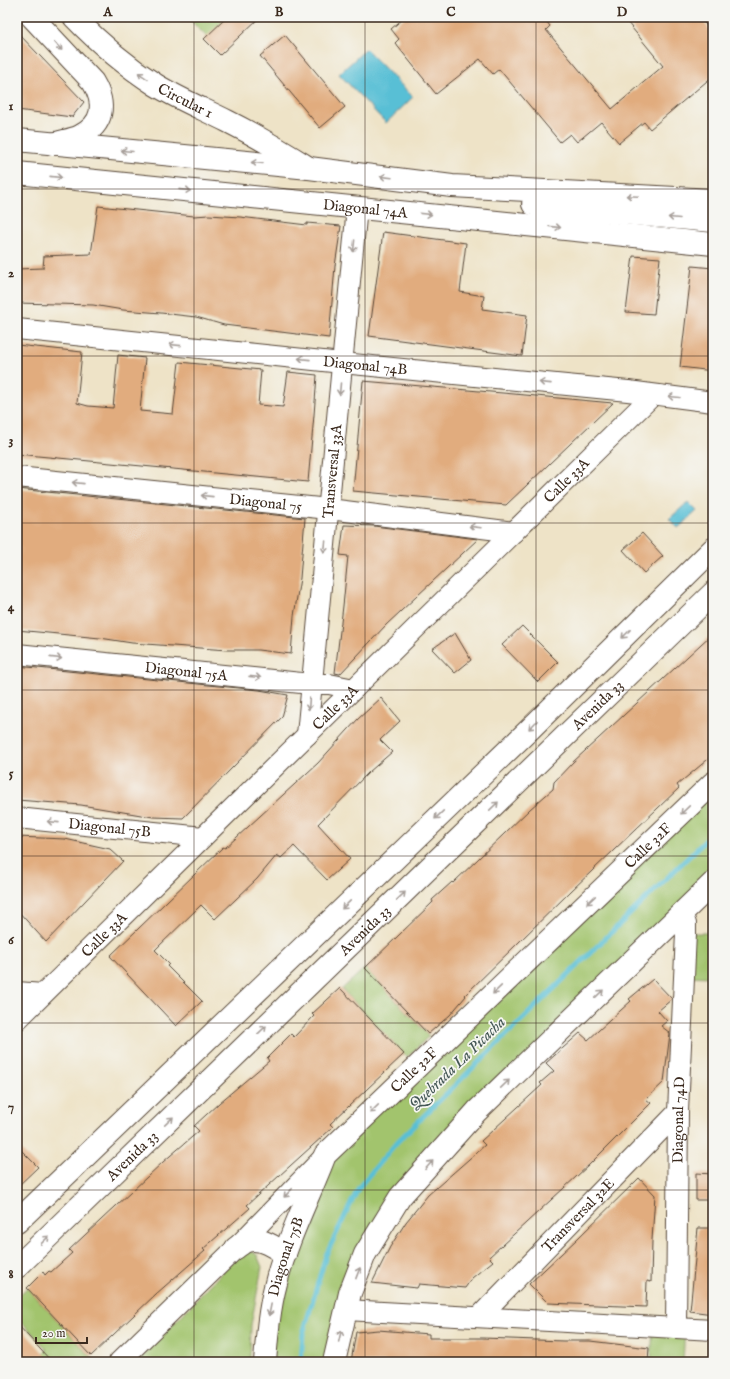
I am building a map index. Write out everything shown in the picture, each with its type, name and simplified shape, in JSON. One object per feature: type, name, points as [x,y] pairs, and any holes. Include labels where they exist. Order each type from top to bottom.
[{"type":"main road","points":[[32,17],[93,82],[99,93],[101,110],[95,126],[80,136],[52,144]]},
{"type":"main road","name":"Circular 1","points":[[74,17],[94,38],[124,63],[156,85],[226,121],[309,168]]},
{"type":"main road","points":[[17,140],[309,168],[452,186],[713,200]]},
{"type":"main road","name":"Diagonal 74A","points":[[17,173],[713,244]]},
{"type":"main road","points":[[452,186],[542,206],[713,221]]},
{"type":"main road","points":[[654,607],[713,536]]},
{"type":"main road","name":"Avenida 33","points":[[17,1222],[529,730],[713,549]]},
{"type":"main road","name":"Avenida 33","points":[[17,1267],[713,593]]},
{"type":"main road","points":[[652,653],[713,605]]},
{"type":"main road","name":"Calle 32F","points":[[325,1155],[713,783]]},
{"type":"main road","points":[[334,1362],[350,1293],[365,1254],[400,1197],[477,1111],[713,883]]},
{"type":"main road","name":"Diagonal 75B","points":[[265,1362],[268,1322],[276,1283],[285,1255],[325,1155]]},
{"type":"main road","points":[[236,1248],[248,1240],[263,1241],[277,1248],[285,1255]]},
{"type":"street","name":"Transversal 33A","points":[[307,735],[357,207]]},
{"type":"street","name":"Diagonal 74B","points":[[17,329],[628,391],[713,402]]},
{"type":"street","name":"Calle 33A","points":[[17,1020],[653,395]]},
{"type":"street","name":"Diagonal 75","points":[[17,477],[328,509],[514,532]]},
{"type":"street","name":"Diagonal 75A","points":[[17,654],[311,684],[329,684],[354,689]]},
{"type":"street","name":"Diagonal 75B","points":[[17,818],[203,837]]},
{"type":"street","name":"Diagonal 74D","points":[[676,1328],[678,1112],[686,933],[686,924],[682,913]]},
{"type":"street","points":[[17,992],[43,994]]},
{"type":"street","name":"Transversal 32E","points":[[478,1317],[678,1112]]},
{"type":"street","name":"Calle 32F","points":[[119,1362],[236,1248],[325,1155]]},
{"type":"street","points":[[346,1310],[713,1330]]},
{"type":"green space","points":[[187,17],[227,17],[207,37]]},
{"type":"green space","points":[[713,783],[713,883],[477,1111],[365,1254],[334,1362],[265,1362],[268,1322],[325,1155]]},
{"type":"green space","points":[[686,933],[713,933],[713,977],[684,976]]},
{"type":"green space","points":[[365,968],[429,1036],[407,1057],[342,989]]},
{"type":"green space","points":[[244,1249],[250,1250],[257,1255],[262,1267],[251,1325],[250,1362],[138,1362]]},
{"type":"green space","points":[[27,1288],[96,1362],[52,1362],[43,1353],[47,1349],[17,1317],[17,1297]]},
{"type":"green space","points":[[653,1327],[685,1329],[683,1362],[651,1362]]},
{"type":"water","points":[[366,49],[413,97],[386,123],[339,74]]},
{"type":"water","points":[[688,502],[697,511],[678,528],[669,519]]},
{"type":"building","points":[[227,17],[260,17],[220,55],[204,39]]},
{"type":"building","points":[[405,17],[543,17],[550,26],[546,30],[612,109],[663,66],[623,17],[699,17],[713,33],[713,76],[650,129],[644,122],[619,143],[601,122],[577,142],[570,134],[560,142],[499,69],[493,74],[480,59],[436,94],[395,43],[399,39],[391,29]]},
{"type":"building","points":[[17,32],[84,102],[72,117],[17,110]]},
{"type":"building","points":[[285,35],[345,107],[320,128],[260,56]]},
{"type":"building","points":[[98,206],[194,216],[209,215],[240,217],[307,225],[307,223],[341,226],[335,266],[329,338],[224,325],[196,317],[123,310],[93,305],[17,303],[17,269],[43,268],[44,256],[91,254]]},
{"type":"building","points":[[383,232],[466,243],[460,292],[484,296],[482,309],[527,315],[522,356],[369,336]]},
{"type":"building","points":[[633,256],[660,258],[654,314],[626,312]]},
{"type":"building","points":[[692,266],[713,268],[713,371],[680,367]]},
{"type":"building","points":[[17,345],[82,352],[77,403],[88,406],[113,408],[118,355],[145,358],[140,411],[173,414],[179,362],[261,370],[258,405],[283,407],[288,372],[317,375],[308,482],[17,454]]},
{"type":"building","points":[[363,381],[613,403],[506,505],[353,491]]},
{"type":"building","points":[[17,489],[305,518],[291,654],[258,650],[227,650],[132,643],[100,638],[17,630]]},
{"type":"building","points":[[344,525],[374,526],[478,539],[386,625],[340,674],[335,673],[348,556],[340,555]]},
{"type":"building","points":[[642,533],[663,556],[644,573],[623,550]]},
{"type":"building","points":[[522,626],[558,662],[538,682],[502,645]]},
{"type":"building","points":[[455,633],[471,660],[455,673],[432,649]]},
{"type":"building","points":[[713,633],[713,755],[677,785],[679,788],[571,891],[465,995],[466,996],[450,1015],[428,1034],[365,968],[433,902],[432,900],[452,882],[453,883],[553,789],[554,782],[573,762]]},
{"type":"building","points":[[17,666],[259,690],[288,695],[282,717],[183,818],[153,817],[81,805],[17,800]]},
{"type":"building","points":[[381,698],[400,721],[380,740],[392,752],[369,772],[318,824],[350,859],[327,880],[294,846],[281,858],[277,855],[257,879],[215,919],[201,905],[155,950],[169,964],[167,966],[202,1001],[176,1026],[110,956],[223,847],[225,848],[318,763],[358,719]]},
{"type":"building","points":[[17,837],[65,839],[110,849],[123,861],[46,942],[17,910]]},
{"type":"building","points":[[653,979],[672,999],[658,1011],[667,1021],[661,1026],[670,1033],[664,1082],[646,1099],[651,1103],[589,1165],[489,1257],[493,1261],[472,1278],[465,1288],[419,1284],[417,1288],[372,1283],[390,1247],[406,1222],[428,1195],[485,1145],[481,1141],[542,1085],[540,1083],[554,1071],[546,1063],[580,1033],[588,1040],[631,1001],[629,999]]},
{"type":"building","points":[[340,988],[404,1054],[330,1124],[333,1127],[247,1205],[250,1208],[203,1249],[205,1251],[156,1294],[91,1356],[27,1288],[43,1272],[45,1275],[49,1271],[51,1272],[72,1253],[69,1250],[163,1162],[199,1131],[194,1126],[269,1061],[267,1058],[291,1034],[294,1037],[314,1016],[312,1014]]},
{"type":"building","points":[[17,1146],[38,1167],[17,1187]]},
{"type":"building","points":[[696,1173],[713,1174],[713,1200],[696,1200]]},
{"type":"building","points":[[639,1178],[655,1195],[651,1282],[647,1281],[646,1307],[548,1303],[529,1284]]},
{"type":"building","points":[[698,1228],[713,1228],[713,1314],[690,1311]]},
{"type":"building","points":[[17,1324],[52,1362],[17,1362]]},
{"type":"building","points":[[378,1330],[429,1334],[429,1338],[590,1341],[649,1348],[648,1362],[351,1362],[356,1332]]},
{"type":"waterway","name":"Quebrada La Picacha","points":[[301,1362],[303,1334],[326,1255],[359,1187],[397,1142],[713,833]]}]
